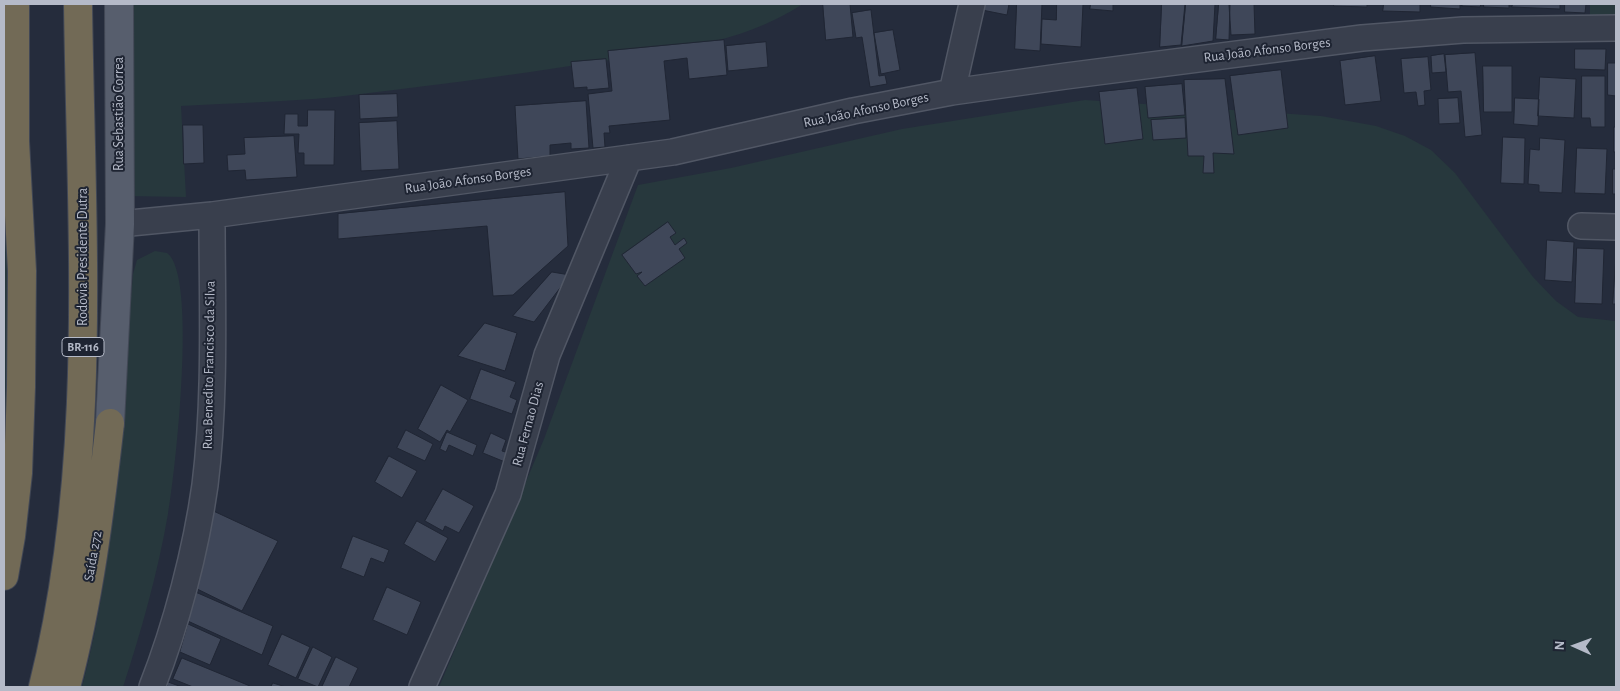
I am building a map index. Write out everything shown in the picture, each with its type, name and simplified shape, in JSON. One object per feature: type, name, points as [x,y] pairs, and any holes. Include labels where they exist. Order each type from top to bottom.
[{"type":"highway","points":[[4,576],[11,536],[18,473],[21,387],[22,271],[15,141],[15,4]]},
{"type":"highway","name":"Rodovia Presidente Dutra","points":[[43,687],[53,649],[68,567],[76,504],[83,398],[83,259],[78,4]]},
{"type":"highway","name":"Saída 272","points":[[66,687],[76,652],[99,527],[110,424]]},
{"type":"main road","name":"Rua Sebastião Correa","points":[[110,424],[120,224],[119,4]]},
{"type":"street","points":[[952,92],[972,4]]},
{"type":"street","name":"Rua João Afonso Borges","points":[[120,224],[212,215],[673,152],[854,111],[952,92],[1362,38],[1463,30],[1616,28]]},
{"type":"street","name":"Rua Fernao Dias","points":[[422,687],[508,494],[547,355],[628,158]]},
{"type":"street","name":"Rua Benedito Francisco da Silva","points":[[152,687],[165,656],[183,588],[205,485],[211,406],[212,215]]},
{"type":"street","points":[[1581,226],[1616,227]]},
{"type":"shaded area","points":[[123,4],[803,4],[779,18],[727,38],[645,55],[495,77],[336,97],[181,106],[186,197],[126,196]]},
{"type":"shaded area","points":[[1590,4],[1616,4],[1616,19],[1590,18]]},
{"type":"shaded area","points":[[1085,100],[1321,116],[1376,126],[1405,136],[1431,150],[1455,173],[1533,277],[1556,301],[1578,317],[1616,321],[1616,687],[439,687],[544,439],[638,185],[731,168],[902,129]]},
{"type":"shaded area","points":[[4,147],[14,355],[4,496]]},
{"type":"shaded area","points":[[155,251],[167,253],[176,269],[181,297],[183,335],[179,420],[168,514],[148,602],[123,687],[82,687],[94,636],[111,534],[133,274],[137,260]]},
{"type":"building","points":[[823,4],[850,4],[853,37],[826,40]]},
{"type":"building","points":[[983,4],[1009,4],[1007,15],[982,10]]},
{"type":"building","points":[[1017,4],[1042,4],[1040,51],[1015,49]]},
{"type":"building","points":[[1057,4],[1083,4],[1081,47],[1041,44],[1042,19],[1056,20]]},
{"type":"building","points":[[1091,4],[1113,4],[1113,11],[1090,9]]},
{"type":"building","points":[[1162,4],[1185,4],[1181,45],[1160,47]]},
{"type":"building","points":[[1186,4],[1215,4],[1213,41],[1182,46]]},
{"type":"building","points":[[1219,4],[1230,4],[1229,40],[1216,39]]},
{"type":"building","points":[[1254,4],[1255,34],[1231,35],[1229,5]]},
{"type":"building","points":[[1334,4],[1367,4],[1367,7],[1334,6]]},
{"type":"building","points":[[1384,4],[1420,4],[1420,12],[1383,11]]},
{"type":"building","points":[[1431,4],[1460,4],[1460,9],[1431,7]]},
{"type":"building","points":[[1463,4],[1481,4],[1480,7],[1462,6]]},
{"type":"building","points":[[1484,4],[1509,4],[1509,8],[1484,7]]},
{"type":"building","points":[[1513,4],[1560,4],[1560,9],[1512,7]]},
{"type":"building","points":[[1565,4],[1586,4],[1585,13],[1565,12]]},
{"type":"building","points":[[871,10],[879,76],[885,75],[887,84],[870,87],[862,37],[856,38],[852,13]]},
{"type":"building","points":[[893,30],[900,70],[881,74],[874,33]]},
{"type":"building","points":[[724,40],[727,75],[689,79],[687,58],[664,61],[670,120],[609,126],[610,133],[604,133],[605,147],[593,148],[588,94],[612,91],[608,51]]},
{"type":"building","points":[[766,42],[768,67],[728,71],[726,46]]},
{"type":"building","points":[[1575,49],[1606,49],[1605,70],[1575,69]]},
{"type":"building","points":[[1475,53],[1482,135],[1465,137],[1461,91],[1448,92],[1445,55]]},
{"type":"building","points":[[1444,54],[1446,72],[1432,73],[1431,56]]},
{"type":"building","points":[[1375,56],[1381,101],[1345,105],[1340,61]]},
{"type":"building","points":[[1428,57],[1431,90],[1424,91],[1425,105],[1418,106],[1416,92],[1404,93],[1401,59]]},
{"type":"building","points":[[606,59],[609,88],[587,90],[587,87],[574,88],[571,62]]},
{"type":"building","points":[[1608,63],[1616,63],[1616,96],[1608,95]]},
{"type":"building","points":[[1483,66],[1512,66],[1512,112],[1484,112]]},
{"type":"building","points":[[1281,70],[1288,128],[1238,135],[1230,76]]},
{"type":"building","points":[[1582,76],[1605,76],[1605,127],[1591,127],[1590,118],[1582,118]]},
{"type":"building","points":[[1540,77],[1576,79],[1574,118],[1538,116]]},
{"type":"building","points":[[1225,79],[1234,154],[1213,153],[1214,173],[1203,173],[1204,156],[1188,156],[1184,80]]},
{"type":"building","points":[[1182,84],[1185,115],[1148,118],[1145,87]]},
{"type":"building","points":[[1137,88],[1143,139],[1105,144],[1099,92]]},
{"type":"building","points":[[397,94],[398,117],[360,119],[359,95]]},
{"type":"building","points":[[1458,98],[1460,123],[1439,124],[1438,99]]},
{"type":"building","points":[[1515,98],[1539,99],[1538,126],[1514,124]]},
{"type":"building","points":[[586,101],[589,148],[571,149],[571,143],[550,145],[550,156],[518,159],[515,106]]},
{"type":"building","points":[[308,110],[335,110],[334,165],[304,165],[304,153],[298,153],[299,134],[284,134],[285,114],[298,114],[298,126],[307,126]]},
{"type":"building","points":[[1185,118],[1186,138],[1153,140],[1151,120]]},
{"type":"building","points":[[397,121],[399,169],[361,171],[359,123]]},
{"type":"building","points":[[183,125],[203,125],[204,163],[184,164]]},
{"type":"building","points":[[1614,127],[1616,127],[1616,152],[1614,152]]},
{"type":"building","points":[[294,136],[297,177],[246,180],[245,170],[228,171],[227,155],[245,154],[244,138]]},
{"type":"building","points":[[1503,137],[1525,138],[1524,184],[1501,183]]},
{"type":"building","points":[[1540,138],[1565,140],[1562,193],[1539,192],[1539,185],[1528,184],[1530,149],[1539,150]]},
{"type":"building","points":[[1577,148],[1607,149],[1605,194],[1575,193]]},
{"type":"building","points":[[1613,169],[1616,169],[1616,194],[1613,194]]},
{"type":"building","points":[[565,192],[568,246],[513,295],[493,296],[487,226],[338,239],[338,214]]},
{"type":"building","points":[[668,222],[676,233],[670,237],[675,245],[684,238],[687,243],[679,249],[685,258],[645,286],[637,276],[642,272],[636,274],[622,255]]},
{"type":"building","points":[[1547,240],[1574,242],[1572,282],[1545,280]]},
{"type":"building","points":[[1577,248],[1604,249],[1602,304],[1575,303]]},
{"type":"building","points":[[1616,257],[1616,304],[1613,304]]},
{"type":"building","points":[[552,272],[570,275],[534,322],[513,316]]},
{"type":"building","points":[[485,323],[517,333],[505,371],[458,356]]},
{"type":"building","points":[[481,369],[516,382],[510,397],[517,400],[512,414],[470,399]]},
{"type":"building","points":[[441,385],[468,400],[450,432],[447,430],[440,442],[418,429]]},
{"type":"building","points":[[406,430],[433,444],[425,461],[397,448]]},
{"type":"building","points":[[447,432],[477,445],[473,456],[449,445],[446,452],[440,449]]},
{"type":"building","points":[[491,433],[506,440],[502,451],[509,453],[505,462],[483,453]]},
{"type":"building","points":[[389,456],[417,471],[402,498],[375,482]]},
{"type":"building","points":[[443,489],[474,506],[459,533],[445,526],[443,531],[425,521]]},
{"type":"building","points":[[207,508],[278,541],[242,611],[191,586]]},
{"type":"building","points":[[417,521],[448,538],[435,562],[404,544]]},
{"type":"building","points":[[353,536],[389,550],[384,563],[371,558],[364,577],[341,568]]},
{"type":"building","points":[[387,587],[421,602],[407,635],[373,620]]},
{"type":"building","points":[[191,590],[273,626],[262,655],[179,617]]},
{"type":"building","points":[[188,624],[221,639],[210,665],[180,652]]},
{"type":"building","points":[[282,634],[310,647],[296,678],[268,665]]},
{"type":"building","points":[[313,647],[332,657],[318,687],[298,679]]},
{"type":"building","points":[[336,657],[358,668],[349,687],[322,687]]},
{"type":"building","points":[[182,658],[250,687],[193,687],[173,679]]},
{"type":"building","points":[[168,682],[182,687],[167,687]]},
{"type":"building","points":[[273,683],[286,687],[271,687]]}]
